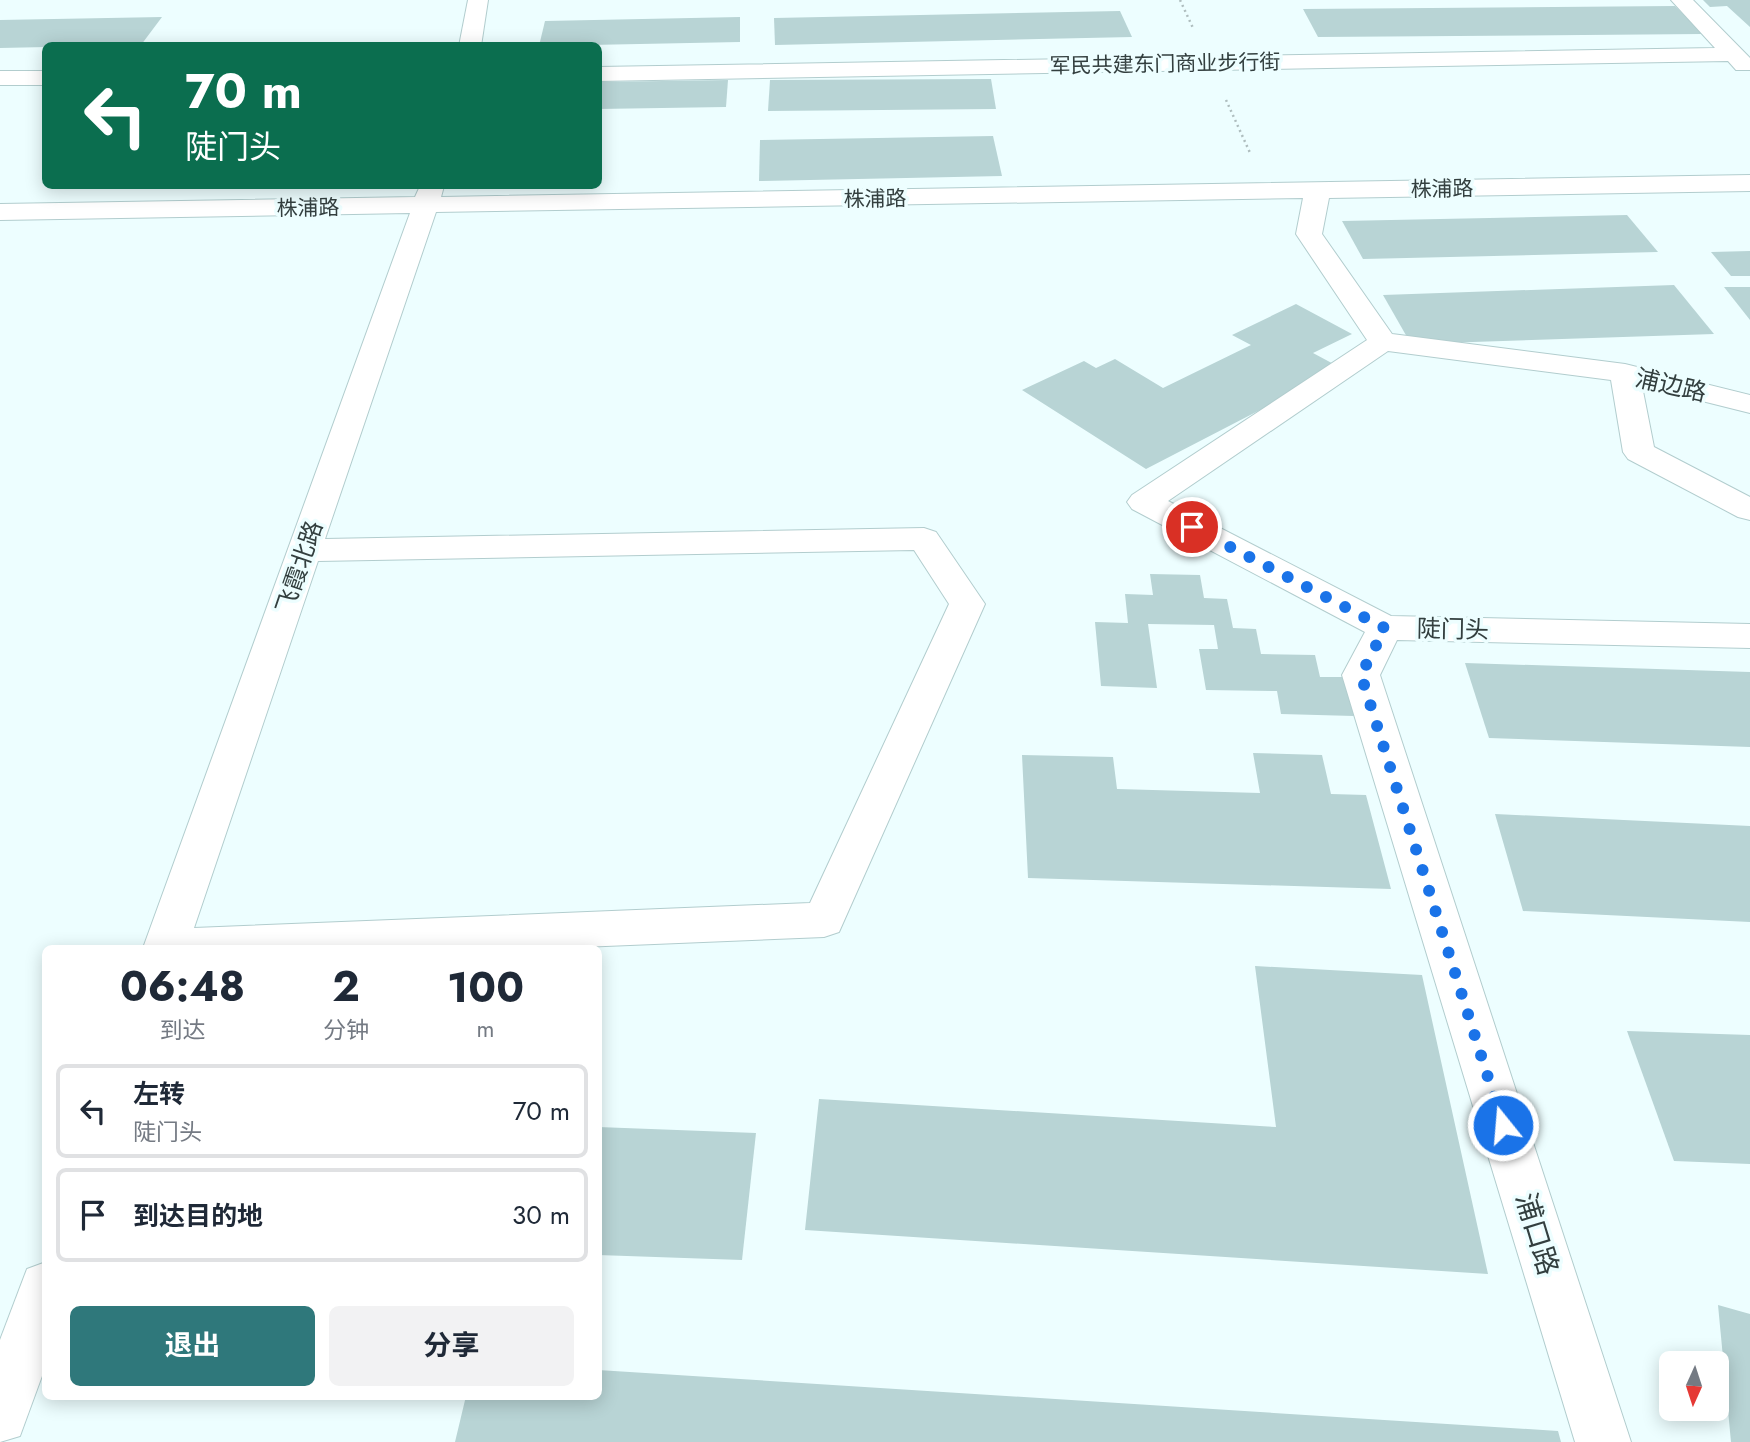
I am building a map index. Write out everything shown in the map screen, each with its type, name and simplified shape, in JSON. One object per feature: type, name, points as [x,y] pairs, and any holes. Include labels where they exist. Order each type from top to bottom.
[{"type":"street","points":[[471,42],[478,0]]},
{"type":"street","points":[[1681,0],[1750,72]]},
{"type":"street","name":"军民共建东门商业步行街","points":[[602,74],[1732,54]]},
{"type":"street","points":[[0,78],[42,78]]},
{"type":"street","name":"株浦路","points":[[0,212],[429,196],[1317,191],[1750,183]]},
{"type":"street","points":[[1317,191],[1309,234],[1383,342],[1625,373]]},
{"type":"street","name":"飞霞北路","points":[[166,945],[429,196]]},
{"type":"street","name":"陡门头","points":[[1383,342],[1144,502],[1385,628],[1750,636]]},
{"type":"street","name":"浦边路","points":[[1750,404],[1625,373],[1639,452],[1750,510]]},
{"type":"street","points":[[236,945],[824,920],[967,604],[924,539],[305,550]]},
{"type":"street","name":"浦口路","points":[[1385,628],[1361,675],[1603,1442]]},
{"type":"street","points":[[0,1416],[42,1298]]},
{"type":"building","points":[[1703,0],[1750,0],[1750,27],[1727,6],[1710,7]]},
{"type":"building","points":[[1675,6],[1703,34],[1318,37],[1303,9]]},
{"type":"building","points":[[1120,11],[1132,37],[775,45],[774,18]]},
{"type":"building","points":[[162,17],[143,42],[42,42],[42,47],[0,48],[0,20]]},
{"type":"building","points":[[740,17],[740,42],[602,45],[602,42],[540,42],[545,21]]},
{"type":"building","points":[[991,79],[996,109],[768,111],[770,80]]},
{"type":"building","points":[[728,80],[726,107],[602,109],[602,82]]},
{"type":"building","points":[[993,136],[1002,176],[759,181],[760,140]]},
{"type":"building","points":[[1627,215],[1658,252],[1363,259],[1342,221]]},
{"type":"building","points":[[1750,251],[1750,276],[1731,276],[1711,252]]},
{"type":"building","points":[[1674,285],[1714,334],[1411,344],[1383,295]]},
{"type":"building","points":[[1724,287],[1750,287],[1750,320]]},
{"type":"building","points":[[1296,304],[1352,334],[1313,353],[1341,368],[1146,469],[1022,390],[1084,361],[1096,368],[1115,359],[1163,388],[1251,345],[1232,335]]},
{"type":"building","points":[[1150,574],[1200,575],[1204,598],[1227,599],[1233,628],[1256,629],[1261,654],[1315,655],[1320,677],[1344,677],[1354,716],[1281,714],[1277,691],[1206,690],[1199,649],[1218,649],[1214,625],[1148,624],[1157,688],[1101,686],[1095,622],[1128,623],[1125,594],[1153,595]]},
{"type":"building","points":[[1465,663],[1750,672],[1750,747],[1489,738]]},
{"type":"building","points":[[1253,753],[1322,755],[1331,794],[1366,795],[1391,889],[1028,878],[1022,755],[1113,757],[1117,789],[1260,793]]},
{"type":"building","points":[[1495,814],[1750,826],[1750,922],[1523,911]]},
{"type":"building","points":[[1255,966],[1422,975],[1488,1274],[805,1230],[819,1099],[1276,1127]]},
{"type":"building","points":[[1627,1031],[1750,1035],[1750,1164],[1674,1161]]},
{"type":"building","points":[[602,1127],[756,1133],[742,1260],[602,1255]]},
{"type":"building","points":[[1718,1305],[1750,1314],[1750,1442],[1731,1442],[1729,1351],[1722,1351]]},
{"type":"building","points":[[602,1370],[1558,1431],[1561,1442],[455,1442],[465,1400],[602,1400]]},
{"type":"route","points":[[1192,527],[1385,628],[1361,675],[1503,1125]]}]
